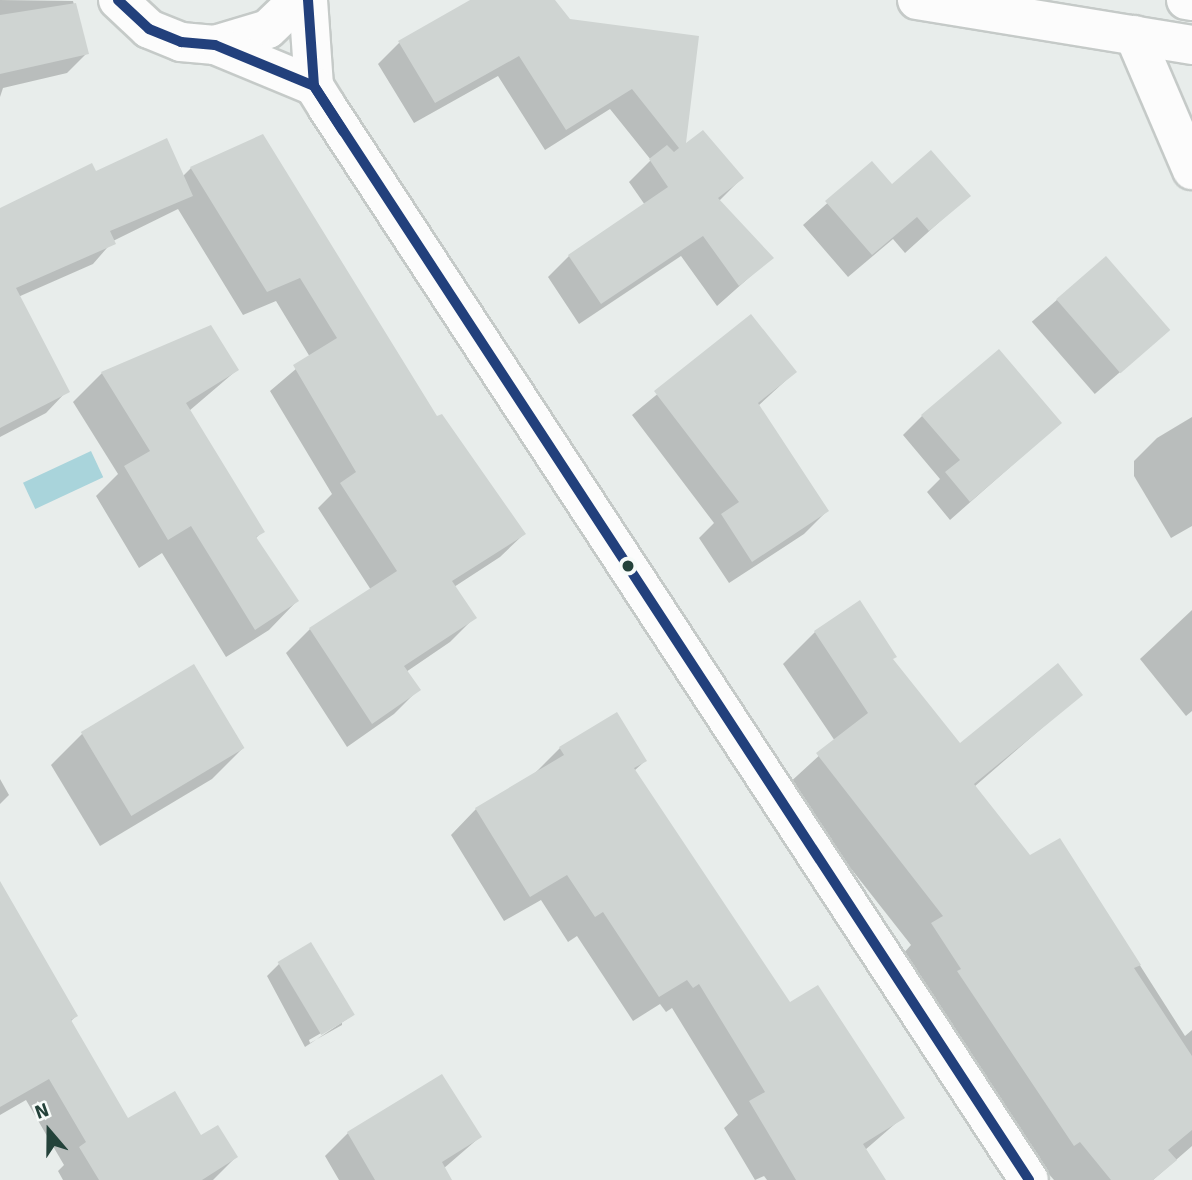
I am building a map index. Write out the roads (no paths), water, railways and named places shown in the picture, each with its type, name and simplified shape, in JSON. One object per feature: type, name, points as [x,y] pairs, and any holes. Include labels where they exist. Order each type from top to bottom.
[{"type":"main road","points":[[118,0],[149,29],[181,42],[215,45],[314,86]]},
{"type":"main road","points":[[215,45],[268,29],[298,0]]},
{"type":"main road","points":[[308,0],[314,86],[1029,1180]]},
{"type":"main road","points":[[917,0],[1192,45]]},
{"type":"main road","points":[[1186,0],[1192,1]]},
{"type":"main road","points":[[1134,35],[1192,170]]},
{"type":"water","points":[[91,451],[103,477],[35,509],[23,483]]}]
